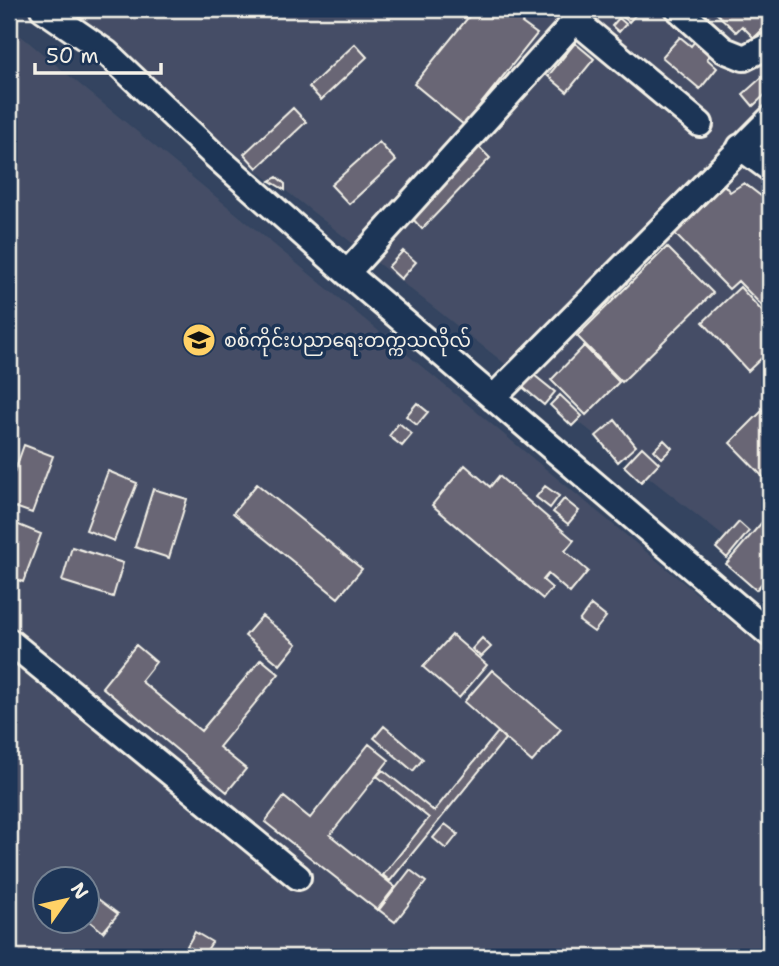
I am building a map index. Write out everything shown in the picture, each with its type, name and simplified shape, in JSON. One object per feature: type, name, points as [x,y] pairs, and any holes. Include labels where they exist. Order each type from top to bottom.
[{"type":"street","points":[[43,9],[107,52],[212,153],[347,273],[770,634]]},
{"type":"street","points":[[678,9],[724,50],[744,58],[770,44]]},
{"type":"street","points":[[347,273],[581,15],[700,124]]},
{"type":"street","points":[[493,398],[770,119]]},
{"type":"street","points":[[740,147],[770,169]]},
{"type":"street","points":[[9,640],[298,877]]},
{"type":"shaded area","points":[[57,9],[770,9],[770,573],[285,190],[270,181]]},
{"type":"shaded area","name":"စစ်ကိုင်းပညာရေးတက္ကသလိုလ်","points":[[9,26],[770,654],[770,957],[9,957]]},
{"type":"building","points":[[475,9],[503,9],[508,12],[510,9],[530,9],[532,10],[522,23],[537,34],[464,125],[414,84]]},
{"type":"building","points":[[629,9],[638,12],[629,22],[622,16]]},
{"type":"building","points":[[712,9],[770,9],[770,22],[754,38],[742,26],[736,32]]},
{"type":"building","points":[[619,18],[626,24],[619,32],[612,26]]},
{"type":"building","points":[[680,37],[691,46],[695,41],[711,54],[707,59],[717,68],[700,89],[662,57]]},
{"type":"building","points":[[575,43],[594,59],[567,92],[548,76]]},
{"type":"building","points":[[355,44],[367,57],[321,100],[309,87]]},
{"type":"building","points":[[770,70],[770,90],[753,106],[743,94]]},
{"type":"building","points":[[293,108],[306,122],[257,168],[244,154]]},
{"type":"building","points":[[379,142],[396,161],[349,204],[331,185]]},
{"type":"building","points":[[479,147],[490,158],[422,229],[411,217]]},
{"type":"building","points":[[277,177],[285,184],[285,190],[270,181]]},
{"type":"building","points":[[719,179],[730,192],[744,183],[770,203],[770,314],[738,281],[729,289],[670,229]]},
{"type":"building","points":[[667,247],[713,293],[622,382],[577,336]]},
{"type":"building","points":[[403,251],[416,262],[401,279],[388,267]]},
{"type":"building","points":[[740,287],[770,320],[770,350],[748,371],[703,322]]},
{"type":"building","points":[[584,346],[619,382],[586,415],[551,380]]},
{"type":"building","points":[[529,371],[555,392],[544,405],[519,384]]},
{"type":"building","points":[[560,395],[582,416],[572,426],[550,405]]},
{"type":"building","points":[[417,403],[428,412],[417,425],[406,416]]},
{"type":"building","points":[[770,403],[770,484],[730,443]]},
{"type":"building","points":[[615,420],[636,446],[618,462],[596,436]]},
{"type":"building","points":[[399,423],[412,434],[402,446],[389,436]]},
{"type":"building","points":[[664,440],[672,448],[662,458],[654,450]]},
{"type":"building","points":[[24,445],[53,456],[32,513],[9,505],[9,487]]},
{"type":"building","points":[[642,447],[659,463],[641,482],[624,466]]},
{"type":"building","points":[[465,465],[490,487],[499,476],[574,540],[565,551],[588,571],[570,593],[548,574],[543,580],[552,588],[543,599],[432,505]]},
{"type":"building","points":[[108,471],[137,483],[114,541],[86,530]]},
{"type":"building","points":[[257,484],[362,569],[338,598],[233,513]]},
{"type":"building","points":[[545,486],[559,496],[550,508],[536,497]]},
{"type":"building","points":[[153,489],[187,499],[169,558],[135,547]]},
{"type":"building","points":[[564,499],[579,511],[568,524],[553,512]]},
{"type":"building","points":[[770,513],[770,574],[756,590],[726,564]]},
{"type":"building","points":[[9,521],[41,534],[23,582],[9,577]]},
{"type":"building","points":[[739,522],[749,531],[727,558],[716,548]]},
{"type":"building","points":[[72,547],[123,563],[113,597],[62,581]]},
{"type":"building","points":[[591,605],[606,617],[594,632],[579,621]]},
{"type":"building","points":[[262,616],[297,644],[280,665],[245,636]]},
{"type":"building","points":[[452,635],[487,665],[459,698],[423,667]]},
{"type":"building","points":[[482,638],[491,647],[481,657],[472,649]]},
{"type":"building","points":[[136,645],[156,662],[141,681],[201,731],[261,659],[279,674],[219,747],[246,769],[227,792],[102,687]]},
{"type":"building","points":[[492,670],[561,729],[532,762],[464,702]]},
{"type":"building","points":[[384,726],[423,759],[413,771],[374,738]]},
{"type":"building","points":[[498,732],[505,739],[390,881],[383,875],[429,818],[377,776],[383,770],[434,811]]},
{"type":"building","points":[[369,744],[389,760],[330,835],[395,887],[377,910],[265,822],[284,797],[310,818]]},
{"type":"building","points":[[445,824],[458,834],[446,849],[433,838]]},
{"type":"building","points":[[410,870],[426,882],[395,922],[379,910]]},
{"type":"building","points":[[102,902],[118,914],[102,931]]},
{"type":"building","points":[[195,932],[212,942],[204,955],[187,946]]},
{"type":"place","name":"စစ်ကိုင်းပညာရေးတက္ကသလိုလ်","points":[[199,340]]}]
